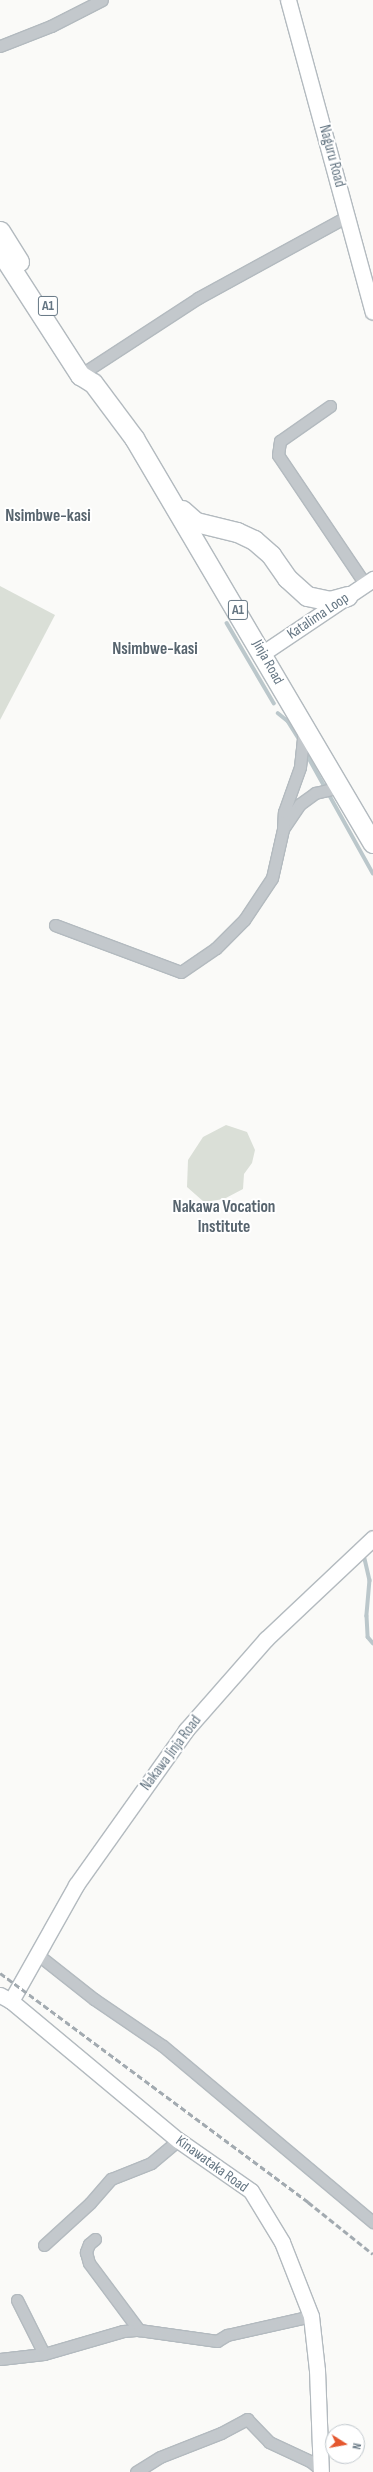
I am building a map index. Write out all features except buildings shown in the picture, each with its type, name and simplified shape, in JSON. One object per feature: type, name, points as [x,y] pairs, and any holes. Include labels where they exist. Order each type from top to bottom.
[{"type":"highway","name":"Jinja Road","points":[[0,230],[87,376]]},
{"type":"highway","name":"Jinja Road","points":[[0,251],[87,376],[134,438],[263,653],[373,843]]},
{"type":"highway","points":[[174,504],[196,522],[237,532],[254,540],[271,555],[287,578],[307,596],[330,601],[347,596]]},
{"type":"street","points":[[0,46],[51,26],[102,0]]},
{"type":"street","name":"Naguru Road","points":[[288,0],[373,312]]},
{"type":"street","points":[[87,376],[198,298],[348,216]]},
{"type":"street","points":[[330,406],[280,441],[278,455],[369,581]]},
{"type":"street","name":"Katalima Loop","points":[[263,653],[369,581]]},
{"type":"street","points":[[55,925],[181,972],[216,948],[236,929],[262,897],[272,878],[283,830],[284,812],[300,767],[304,725]]},
{"type":"street","points":[[283,830],[300,804],[315,793],[341,787]]},
{"type":"street","name":"Nakawa Jinja Road","points":[[5,1998],[36,1954],[76,1885],[186,1730],[266,1639],[373,1538]]},
{"type":"street","points":[[36,1954],[94,1999],[163,2046],[373,2222]]},
{"type":"street","name":"Kinawataka Road","points":[[5,1998],[178,2140],[251,2191],[282,2242],[311,2316],[317,2370],[321,2471]]},
{"type":"street","points":[[44,2245],[90,2203],[111,2179],[151,2163],[178,2140]]},
{"type":"street","points":[[95,2239],[89,2244],[86,2252],[89,2263],[139,2330]]},
{"type":"street","points":[[17,2300],[44,2354]]},
{"type":"street","points":[[0,2359],[44,2354],[123,2331],[139,2330],[217,2341],[227,2335],[311,2316]]},
{"type":"street","points":[[136,2472],[160,2457],[221,2433],[247,2419],[269,2442],[310,2462],[321,2471]]},
{"type":"shaded area","points":[[0,586],[55,615],[0,720]]},
{"type":"shaded area","points":[[226,1125],[247,1132],[255,1150],[252,1163],[244,1174],[243,1189],[224,1199],[204,1202],[187,1187],[188,1160],[203,1137]]},
{"type":"waterway","points":[[227,623],[274,703]]},
{"type":"waterway","points":[[278,713],[288,721],[300,740]]},
{"type":"waterway","points":[[305,751],[373,873]]},
{"type":"waterway","points":[[365,1559],[370,1580],[367,1616],[368,1637],[373,1643]]},
{"type":"railway","points":[[0,1973],[308,2202],[373,2254]]},
{"type":"district","name":"Nsimbwe-kasi","points":[[48,517]]},
{"type":"district","name":"Nsimbwe-kasi","points":[[155,650]]},
{"type":"district","name":"Nakawa Vocation Institute","points":[[224,1218]]}]
